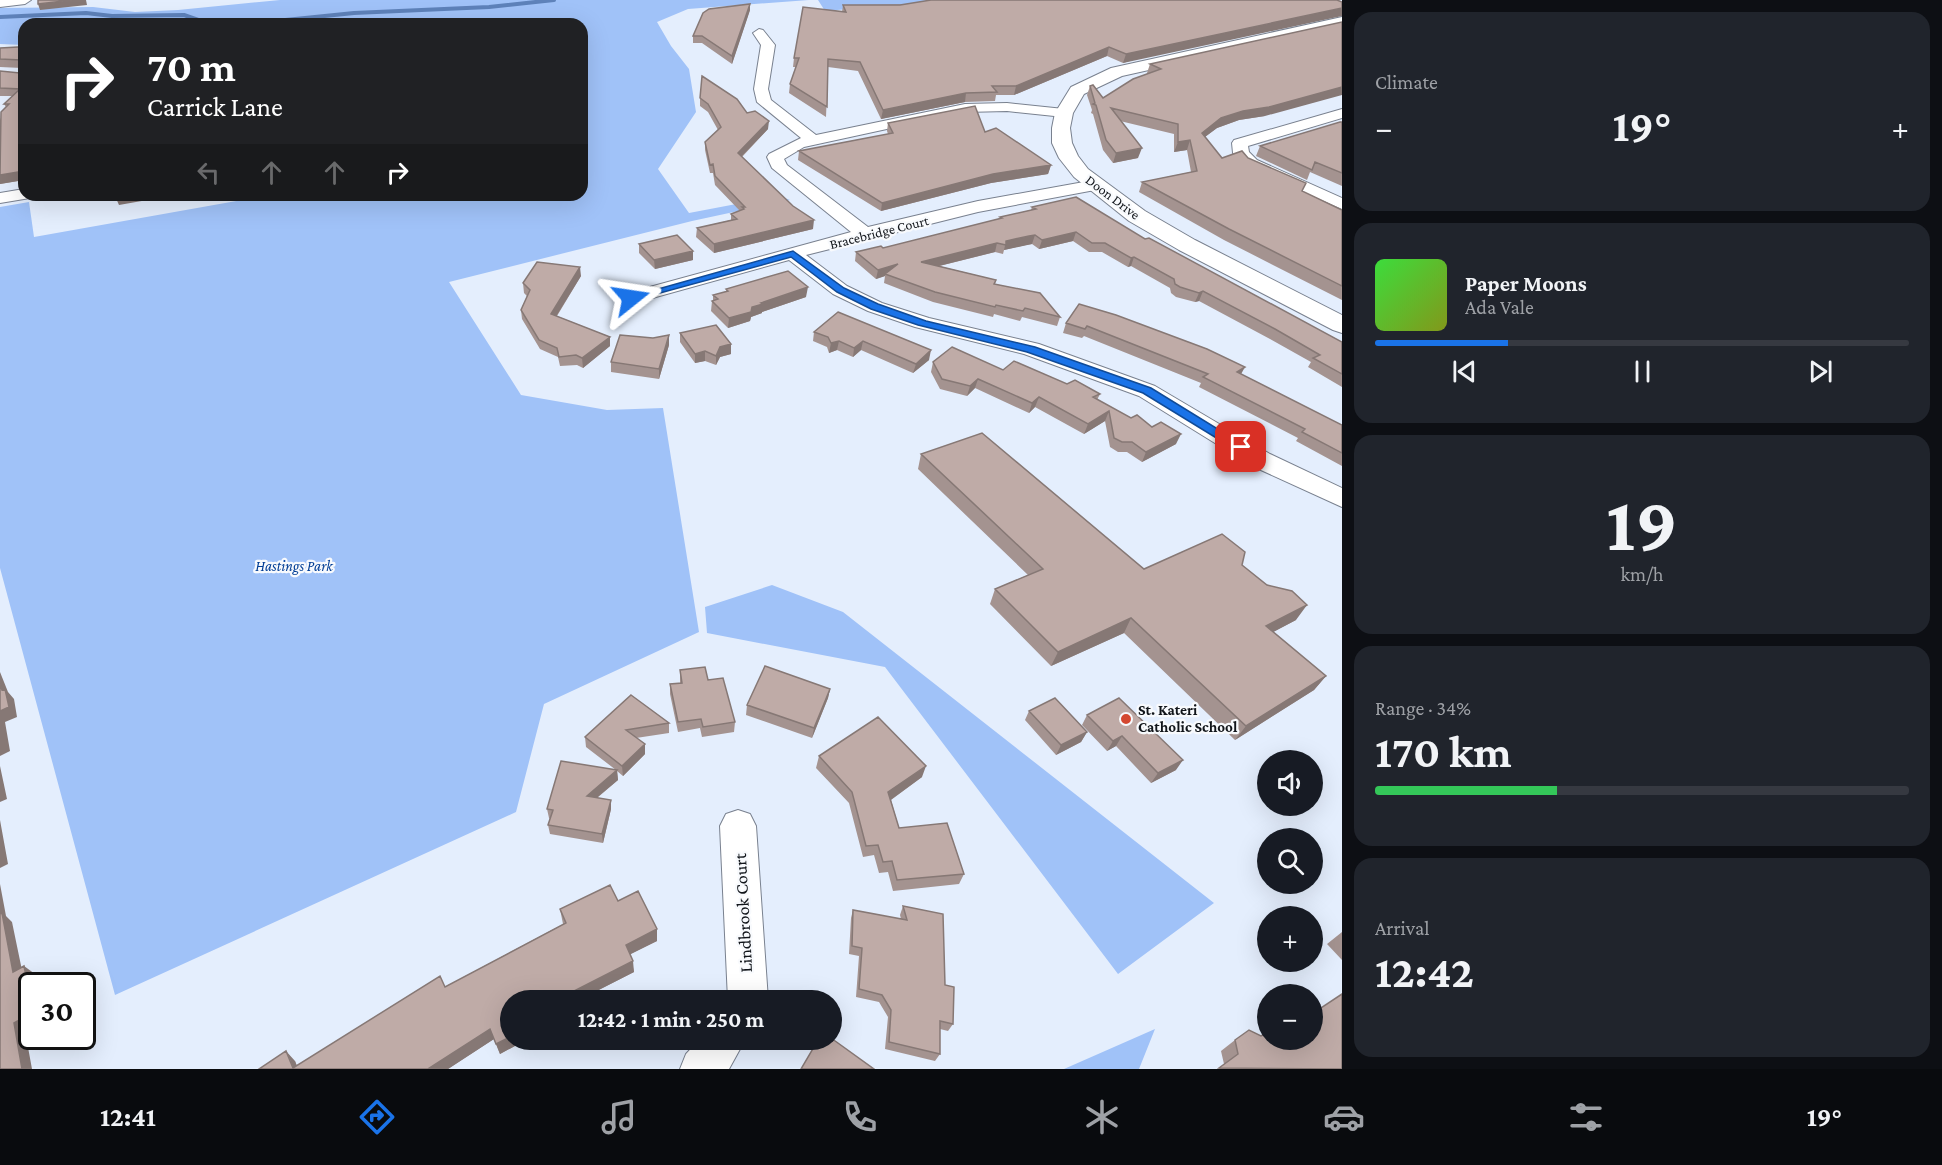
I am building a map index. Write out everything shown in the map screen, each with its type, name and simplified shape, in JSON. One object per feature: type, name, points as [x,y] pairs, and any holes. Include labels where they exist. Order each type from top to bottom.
[{"type":"street","points":[[0,3],[25,0]]},
{"type":"street","points":[[867,235],[780,168],[776,157],[787,148],[813,140],[974,107],[1007,107],[1064,113],[1077,91],[1117,72],[1342,22]]},
{"type":"street","points":[[759,33],[768,45],[761,89],[764,102],[813,140]]},
{"type":"street","name":"Doon Drive","points":[[1064,113],[1062,143],[1069,158],[1095,185],[1137,216],[1187,245],[1342,325]]},
{"type":"street","points":[[1341,114],[1240,143],[1241,153],[1251,163],[1342,204]]},
{"type":"street","name":"Bracebridge Court","points":[[631,298],[1021,196],[1095,185]]},
{"type":"street","points":[[0,198],[18,195]]},
{"type":"street","points":[[793,254],[840,290],[875,306],[922,323],[1031,349],[1147,391],[1261,460],[1342,498]]},
{"type":"street","name":"Lindbrook Court","points":[[738,826],[747,990]]},
{"type":"street","points":[[701,1069],[707,1065],[717,1050]]},
{"type":"green space","name":"Hastings Park","points":[[280,0],[809,0],[688,9],[657,22],[671,46],[689,69],[696,112],[658,169],[689,213],[779,196],[790,200],[692,221],[449,282],[521,395],[607,410],[663,408],[699,632],[544,704],[516,812],[115,995],[0,568],[0,207],[29,202],[34,237],[236,201],[588,201],[588,18],[18,18],[18,45],[0,44],[0,8],[93,7],[135,12]]},
{"type":"green space","points":[[818,0],[938,0],[825,11]]},
{"type":"green space","points":[[772,585],[843,612],[1214,903],[1118,974],[885,667],[707,633],[705,607]]},
{"type":"green space","points":[[1155,1029],[1139,1069],[1064,1069]]},
{"type":"building","points":[[38,0],[72,0],[38,4]]},
{"type":"building","points":[[931,0],[1337,0],[1342,2],[1342,8],[1126,54],[1109,47],[1016,86],[992,86],[997,92],[966,93],[883,110],[860,62],[828,59],[827,107],[790,84],[799,58],[794,58],[803,7],[846,12],[843,5],[900,5]]},
{"type":"building","points":[[750,4],[732,56],[702,36],[693,36],[703,13],[709,9]]},
{"type":"building","points":[[1342,22],[1342,87],[1221,118],[1202,133],[1222,158],[1242,151],[1248,158],[1306,183],[1302,191],[1342,210],[1342,286],[1142,182],[1197,171],[1190,140],[1178,142],[1178,124],[1111,108],[1142,148],[1116,153],[1106,140],[1096,105],[1093,104],[1095,103],[1090,86],[1093,85],[1103,98],[1133,79],[1161,69],[1150,64]]},
{"type":"building","points":[[18,47],[18,60],[0,59],[0,48]]},
{"type":"building","points":[[0,71],[18,73],[18,89],[0,88]]},
{"type":"building","points":[[702,76],[737,99],[747,113],[755,111],[769,121],[738,153],[793,206],[814,220],[714,244],[697,228],[737,219],[731,214],[745,207],[715,176],[713,164],[710,165],[705,142],[721,127],[708,104],[700,98]]},
{"type":"building","points":[[18,91],[18,172],[0,175],[1,112],[9,104],[4,104]]},
{"type":"building","points":[[975,106],[985,132],[996,128],[1051,165],[993,174],[882,203],[799,151],[893,133],[888,123]]},
{"type":"building","points":[[1342,122],[1342,173],[1315,162],[1312,170],[1260,146]]},
{"type":"building","points":[[1076,197],[1145,239],[1149,238],[1342,342],[1342,374],[1313,358],[1320,355],[1275,329],[1203,291],[1199,293],[1180,287],[1175,284],[1174,279],[1134,257],[1131,258],[1105,243],[1092,243],[1076,232],[1042,240],[1035,235],[1029,236],[1006,241],[1006,245],[997,243],[921,262],[996,280],[994,284],[1040,293],[1060,317],[1025,308],[1023,311],[996,305],[995,307],[935,292],[885,274],[898,264],[878,270],[856,252],[881,246],[883,248]]},
{"type":"building","points":[[677,235],[693,251],[654,260],[639,244]]},
{"type":"building","points":[[537,262],[580,267],[551,314],[610,337],[582,358],[576,355],[559,357],[557,348],[539,340],[521,310],[530,290],[523,283]]},
{"type":"building","points":[[788,271],[808,287],[761,303],[763,304],[752,307],[751,312],[729,318],[712,301],[718,299],[713,295],[728,291],[726,289]]},
{"type":"building","points":[[1079,304],[1116,315],[1207,349],[1245,367],[1237,372],[1342,425],[1342,453],[1302,432],[1305,429],[1203,377],[1208,374],[1087,326],[1085,329],[1066,323]]},
{"type":"building","points":[[838,312],[931,350],[916,364],[863,341],[854,348],[839,341],[831,343],[828,337],[814,332]]},
{"type":"building","points":[[716,325],[731,344],[720,347],[716,356],[705,351],[695,354],[680,333]]},
{"type":"building","points":[[620,335],[653,338],[669,335],[659,369],[611,362]]},
{"type":"building","points":[[952,347],[1003,370],[1014,361],[1067,384],[1075,380],[1100,394],[1093,397],[1131,418],[1137,415],[1152,427],[1161,422],[1181,434],[1146,452],[1132,442],[1122,442],[1114,438],[1109,411],[1088,424],[1039,397],[1032,403],[978,379],[970,386],[942,379],[933,362]]},
{"type":"building","points":[[982,433],[1144,569],[1222,534],[1245,552],[1242,565],[1267,585],[1292,591],[1307,605],[1266,626],[1326,676],[1246,726],[1131,618],[1058,652],[995,589],[1043,569],[921,454]]},
{"type":"building","points":[[765,666],[830,689],[814,728],[747,705]]},
{"type":"building","points":[[705,667],[708,680],[723,678],[735,722],[703,727],[701,719],[678,722],[670,684],[682,683],[680,670]]},
{"type":"building","points":[[0,684],[2,690],[5,689],[9,707],[0,711]]},
{"type":"building","points":[[631,695],[669,723],[626,730],[645,744],[622,766],[585,737]]},
{"type":"building","points":[[1055,698],[1087,732],[1061,745],[1029,711]]},
{"type":"building","points":[[1119,698],[1183,760],[1158,773],[1122,736],[1113,741],[1087,715]]},
{"type":"building","points":[[878,717],[926,766],[888,792],[899,828],[947,823],[964,874],[897,880],[892,861],[883,862],[878,845],[866,846],[852,792],[819,756]]},
{"type":"building","points":[[561,761],[617,770],[587,796],[611,800],[602,834],[548,825],[553,810],[547,809]]},
{"type":"building","points":[[610,885],[618,901],[638,891],[657,929],[626,945],[633,961],[576,990],[500,990],[500,1042],[496,1044],[490,1029],[428,1069],[259,1069],[286,1051],[293,1068],[440,976],[445,987],[566,923],[560,909]]},
{"type":"building","points":[[903,906],[943,914],[945,985],[954,987],[953,1024],[940,1021],[940,1054],[889,1042],[891,1010],[882,995],[859,989],[862,948],[852,946],[853,910],[907,920]]},
{"type":"building","points":[[2,913],[13,972],[24,966],[25,972],[18,972],[18,1021],[14,1023],[22,1069],[0,1069],[0,914]]},
{"type":"building","points":[[1342,994],[1342,1069],[1219,1068],[1238,1054],[1235,1040],[1249,1030],[1257,1034],[1257,1050],[1323,1050],[1323,1007]]},
{"type":"building","points":[[842,1046],[874,1069],[801,1069],[812,1050],[842,1050]]},
{"type":"waterway","points":[[305,18],[354,13],[489,7],[554,0]]},
{"type":"waterway","points":[[0,17],[86,13],[112,16],[184,15],[193,18]]},
{"type":"place","name":"St. Kateri Catholic School","points":[[1126,719]]},
{"type":"route","points":[[631,298],[793,254],[840,290],[875,306],[922,323],[1031,349],[1147,391],[1241,447]]}]
